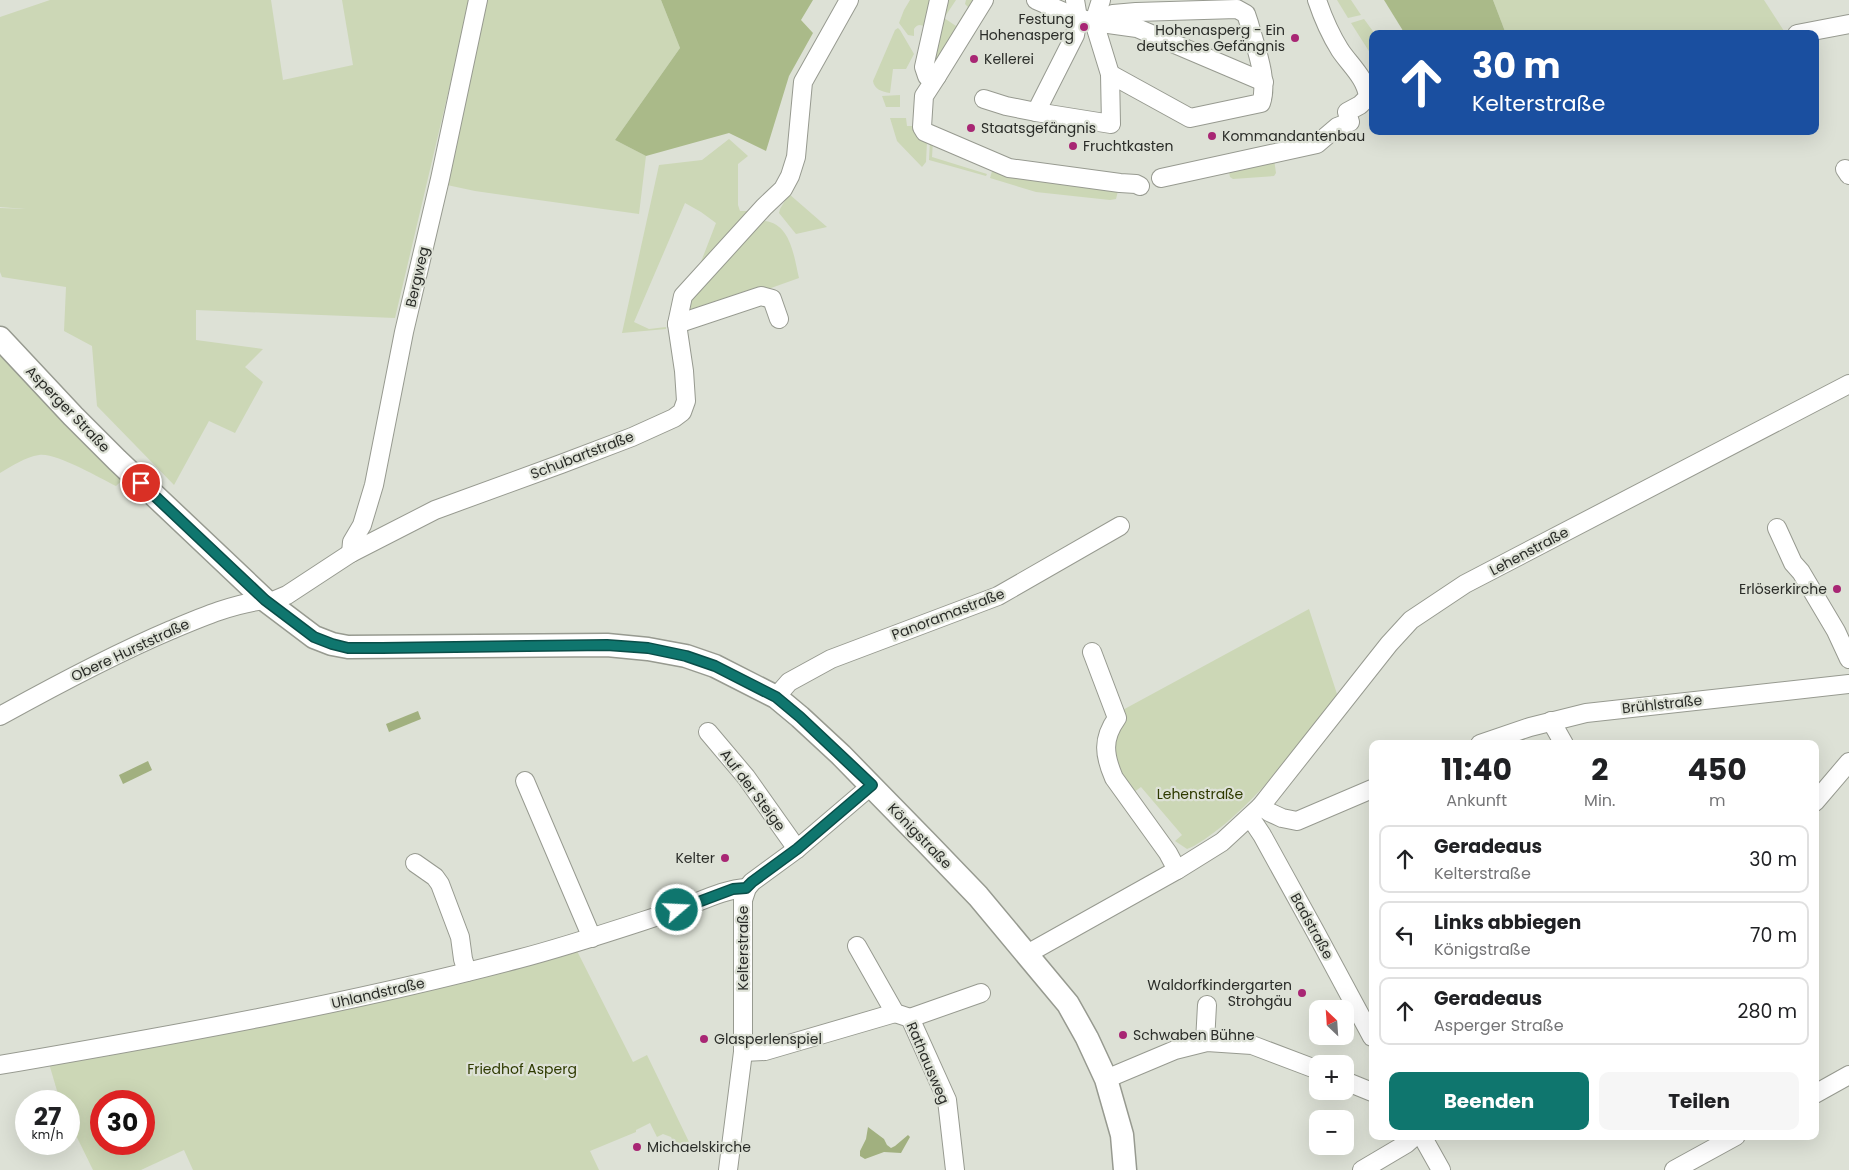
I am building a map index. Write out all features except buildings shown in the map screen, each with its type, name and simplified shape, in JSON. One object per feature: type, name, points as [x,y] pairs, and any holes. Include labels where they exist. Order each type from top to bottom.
[{"type":"main road","name":"Asperger Straße","points":[[0,338],[117,460],[267,601]]},
{"type":"main road","name":"Königstraße","points":[[267,601],[314,637],[348,648],[607,645],[648,648],[686,656],[715,666],[776,697],[872,785],[978,896],[1068,1004],[1087,1038],[1106,1079],[1122,1135],[1125,1170]]},
{"type":"street","name":"Bergweg","points":[[351,553],[352,542],[362,525],[374,485],[404,332],[440,179],[478,0]]},
{"type":"street","name":"Schubartstraße","points":[[267,601],[286,595],[351,553],[435,510],[632,437],[674,418],[682,412],[686,401],[677,324],[683,296],[764,207],[781,192],[790,176],[796,157],[803,82],[849,0]]},
{"type":"street","points":[[937,76],[927,76],[924,67],[939,0]]},
{"type":"street","points":[[984,0],[924,96],[922,127],[925,132],[1009,168],[1140,186]]},
{"type":"street","points":[[1036,0],[1086,20],[1137,28],[1264,82]]},
{"type":"street","points":[[984,99],[1036,112],[1111,124],[1110,74],[1075,0]]},
{"type":"street","points":[[1036,112],[1075,35],[1101,0]]},
{"type":"street","points":[[1161,178],[1316,144],[1337,127],[1350,122],[1347,112],[1360,105],[1368,97],[1368,90],[1326,26],[1317,0]]},
{"type":"street","points":[[1086,20],[1113,14],[1136,12],[1237,9],[1246,14],[1249,23],[1264,82],[1265,94],[1261,104],[1190,118],[1110,74]]},
{"type":"street","points":[[1818,30],[1849,24]]},
{"type":"street","points":[[677,324],[761,296],[772,299],[779,319]]},
{"type":"street","name":"Lehenstraße","points":[[1027,954],[1177,870],[1222,842],[1255,812],[1389,644],[1411,620],[1465,584],[1849,384]]},
{"type":"street","name":"Panoramastraße","points":[[776,697],[789,682],[831,658],[998,596],[1120,526]]},
{"type":"street","points":[[1777,528],[1793,563],[1842,627],[1849,659]]},
{"type":"street","name":"Obere Hurststraße","points":[[0,716],[61,682],[146,641],[207,615],[247,602],[267,601]]},
{"type":"street","points":[[1092,652],[1116,718],[1106,737],[1108,766],[1114,778],[1168,853],[1177,870]]},
{"type":"street","name":"Brühlstraße","points":[[1493,740],[1552,721],[1586,713],[1849,684]]},
{"type":"street","points":[[1552,721],[1562,740]]},
{"type":"street","name":"Auf der Steige","points":[[708,732],[746,777],[797,849]]},
{"type":"street","points":[[1819,797],[1849,762]]},
{"type":"street","points":[[525,781],[592,938]]},
{"type":"street","name":"Kelterstraße","points":[[728,1170],[743,1052],[743,900],[746,888],[797,849],[872,785]]},
{"type":"street","points":[[1255,812],[1269,812],[1282,818],[1297,820],[1369,791]]},
{"type":"street","name":"Badstraße","points":[[1255,812],[1271,851],[1369,1031]]},
{"type":"street","points":[[414,863],[435,878],[440,884],[460,938],[467,972]]},
{"type":"street","name":"Uhlandstraße","points":[[0,1065],[312,1008],[467,972],[592,938],[733,889],[746,888]]},
{"type":"street","name":"Rathausweg","points":[[858,946],[903,1015],[946,1100],[955,1170]]},
{"type":"street","points":[[743,1052],[765,1051],[981,994]]},
{"type":"street","points":[[1205,1042],[1207,1006]]},
{"type":"street","points":[[1106,1079],[1176,1050],[1205,1042],[1252,1045],[1309,1067]]},
{"type":"street","points":[[1819,1092],[1849,1075]]},
{"type":"street","points":[[1362,1170],[1410,1140]]},
{"type":"street","points":[[1424,1140],[1441,1170]]},
{"type":"street","points":[[1674,1170],[1729,1140]]},
{"type":"green space","points":[[50,0],[271,0],[283,80],[353,65],[342,0],[470,0],[395,318],[196,310],[196,340],[263,349],[245,367],[263,382],[235,433],[209,421],[174,485],[97,406],[92,346],[64,331],[66,287],[2,277],[0,272],[0,208],[26,209],[0,207],[0,17]]},
{"type":"green space","points":[[487,0],[661,0],[680,48],[615,140],[646,156],[639,214],[475,191],[447,185]]},
{"type":"green space","points":[[910,0],[934,0],[925,27],[921,25],[916,26],[914,36],[908,35],[899,23]]},
{"type":"green space","points":[[944,0],[956,0],[944,18],[956,26],[968,7],[965,4],[966,0],[978,0],[931,74]]},
{"type":"green space","points":[[1337,0],[1351,0],[1361,15],[1348,18]]},
{"type":"green space","points":[[1493,0],[1764,0],[1783,30],[1504,30]]},
{"type":"green space","points":[[1364,19],[1372,30],[1369,30],[1369,51],[1351,23]]},
{"type":"green space","points":[[898,28],[914,54],[906,69],[893,69],[890,93],[884,92],[875,86],[873,81],[895,30]]},
{"type":"green space","points":[[900,95],[900,107],[886,107],[882,96]]},
{"type":"green space","points":[[890,118],[906,118],[907,126],[916,126],[927,141],[926,162],[922,167],[897,141]]},
{"type":"green space","points":[[729,139],[748,156],[738,164],[738,205],[740,211],[750,211],[699,267],[716,223],[685,203],[634,322],[649,329],[666,327],[666,329],[622,333],[659,165],[702,160]]},
{"type":"green space","points":[[930,140],[933,141],[932,157],[987,174],[986,176],[929,160]]},
{"type":"green space","points":[[1274,159],[1276,173],[1274,176],[1233,179],[1230,177],[1228,167]]},
{"type":"green space","points":[[993,168],[1119,187],[1116,199],[1110,200],[1036,192],[990,178]]},
{"type":"green space","points":[[789,194],[827,227],[796,234],[779,213]]},
{"type":"green space","points":[[765,221],[774,223],[786,235],[793,252],[799,278],[684,319],[689,302],[761,223]]},
{"type":"green space","points":[[0,338],[130,473],[116,486],[78,466],[46,455],[29,458],[0,473]]},
{"type":"green space","points":[[1309,609],[1337,694],[1290,756],[1254,797],[1215,832],[1187,849],[1175,841],[1182,835],[1141,787],[1134,792],[1119,774],[1114,760],[1113,743],[1119,712]]},
{"type":"green space","name":"Friedhof Asperg","points":[[575,947],[633,1062],[647,1055],[690,1144],[676,1147],[671,1137],[663,1134],[657,1137],[650,1123],[636,1130],[636,1132],[590,1151],[599,1170],[193,1170],[184,1150],[141,1170],[93,1170],[80,1143],[80,1090],[57,1090],[48,1060]]},
{"type":"shaded area","points":[[661,0],[813,0],[801,20],[813,33],[789,76],[766,151],[729,133],[646,156],[615,140],[680,48]]},
{"type":"shaded area","points":[[1384,0],[1493,0],[1504,30],[1403,30]]},
{"type":"shaded area","points":[[418,711],[421,719],[389,732],[386,724]]},
{"type":"shaded area","points":[[148,761],[152,770],[123,784],[119,775]]},
{"type":"shaded area","points":[[868,1127],[884,1139],[891,1148],[908,1135],[910,1137],[901,1153],[884,1152],[865,1159],[860,1156],[860,1151],[866,1139]]},
{"type":"place","name":"Festung Hohenasperg","points":[[1084,27]]},
{"type":"place","name":"Hohenasperg - Ein deutsches Gefängnis","points":[[1295,38]]},
{"type":"place","name":"Kellerei","points":[[974,59]]},
{"type":"place","name":"Staatsgefängnis","points":[[971,128]]},
{"type":"place","name":"Kommandantenbau","points":[[1212,136]]},
{"type":"place","name":"Fruchtkasten","points":[[1073,146]]},
{"type":"place","name":"Erlöserkirche","points":[[1837,589]]},
{"type":"place","name":"Kelter","points":[[725,858]]},
{"type":"place","name":"Waldorfkindergarten Strohgäu","points":[[1302,993]]},
{"type":"place","name":"Schwaben Bühne","points":[[1123,1035]]},
{"type":"place","name":"Glasperlenspiel","points":[[704,1039]]},
{"type":"place","name":"Michaelskirche","points":[[637,1147]]},
{"type":"route","points":[[141,483],[265,600],[314,637],[348,648],[607,645],[648,648],[686,656],[715,666],[776,697],[872,785],[797,849],[746,888],[733,889],[677,910]]}]
